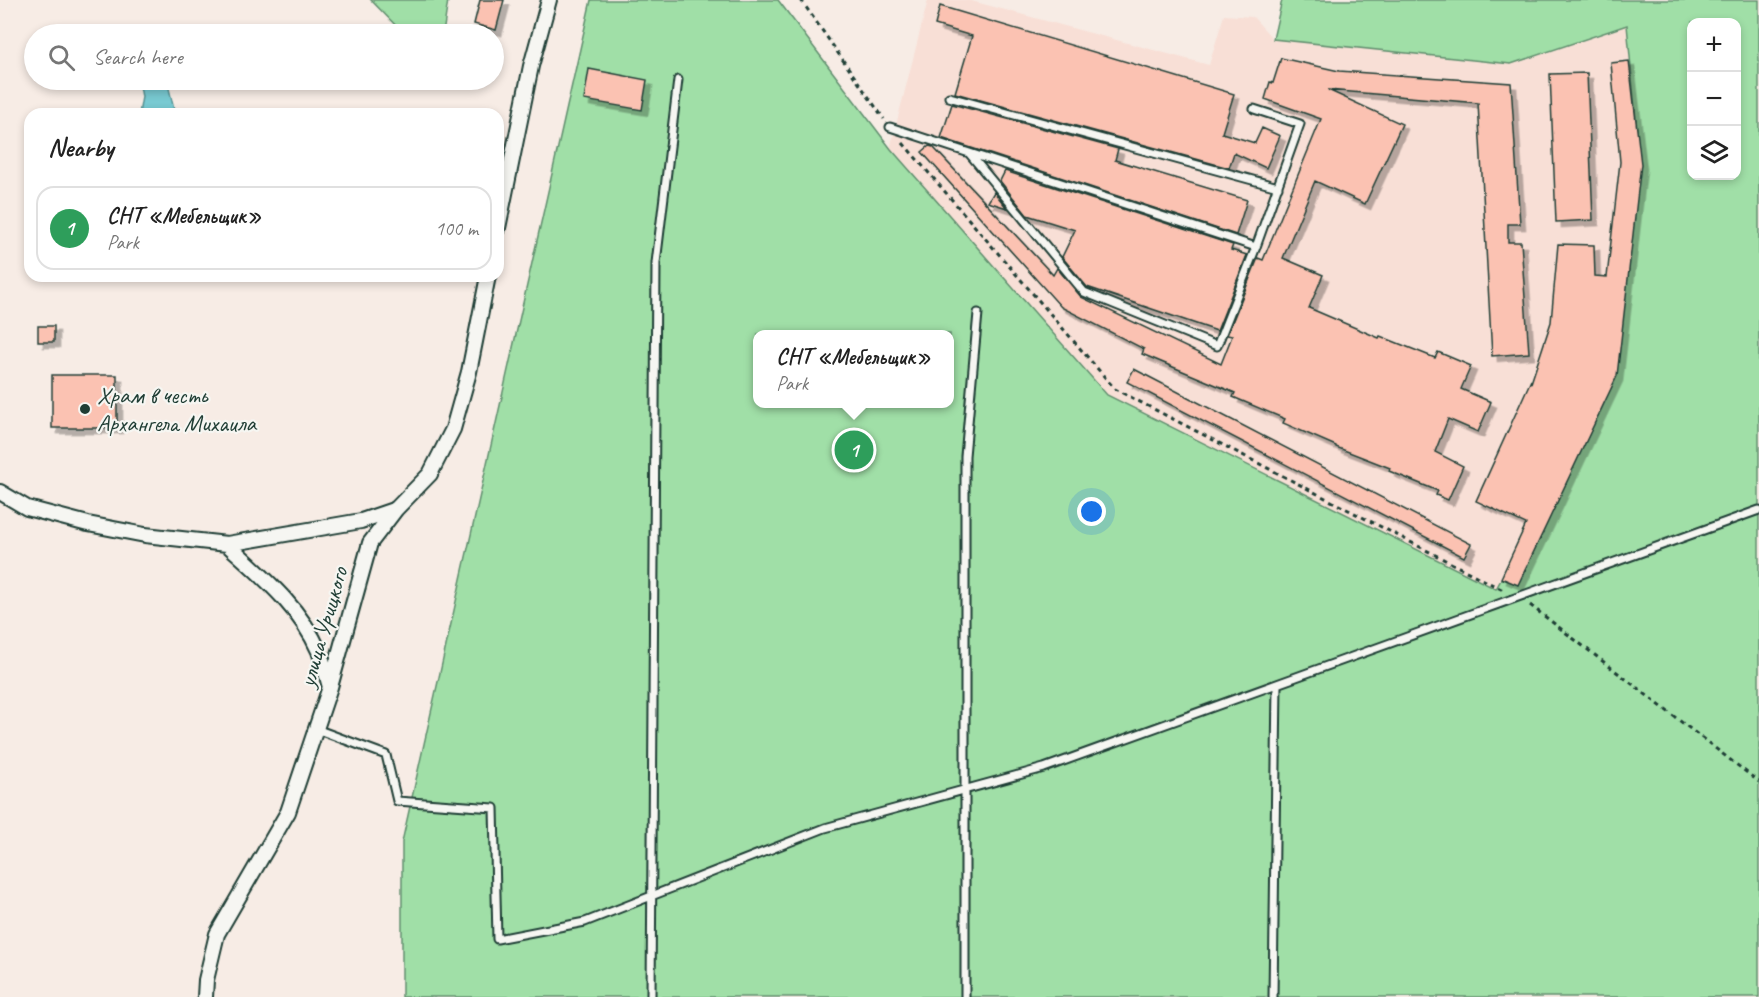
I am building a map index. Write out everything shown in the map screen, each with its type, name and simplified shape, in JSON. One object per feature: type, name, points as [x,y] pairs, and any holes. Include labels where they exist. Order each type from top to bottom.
[{"type":"street","points":[[504,199],[531,66],[549,0]]},
{"type":"street","name":"улица Урицкого","points":[[205,997],[206,980],[217,934],[288,812],[330,687],[370,543],[396,509],[430,474],[453,429],[469,372],[487,282]]},
{"type":"street","points":[[0,492],[27,507],[88,524],[145,535],[227,544],[361,521],[396,509]]},
{"type":"street","points":[[227,544],[273,585],[299,617],[318,649],[330,687]]},
{"type":"lane","points":[[651,997],[656,263],[678,80]]},
{"type":"lane","points":[[949,97],[1278,188]]},
{"type":"lane","points":[[969,153],[1084,292],[1217,346],[1256,247],[1300,124],[1254,109]]},
{"type":"lane","points":[[890,127],[1256,247]]},
{"type":"lane","points":[[965,997],[965,456],[978,313]]},
{"type":"lane","points":[[316,729],[386,755],[397,801],[494,808],[497,939],[585,922],[825,828],[1044,768],[1759,510]]},
{"type":"lane","points":[[1273,997],[1277,684]]},
{"type":"path","points":[[801,0],[890,127],[1115,389],[1517,597],[1759,782]]},
{"type":"shaded area","points":[[928,0],[968,0],[1209,65],[1224,15],[1253,17],[1273,39],[1511,64],[1627,24],[1637,130],[1609,373],[1497,589],[1107,395],[890,149]]},
{"type":"green space","points":[[371,0],[448,0],[444,24],[394,24]]},
{"type":"green space","points":[[591,0],[778,0],[891,149],[1107,395],[1496,589],[1609,373],[1637,130],[1627,25],[1511,64],[1273,39],[1282,0],[1759,0],[1759,997],[402,997],[402,842]]},
{"type":"water","points":[[141,90],[169,90],[174,108],[140,108]]},
{"type":"building","points":[[480,0],[504,0],[498,24],[474,24]]},
{"type":"building","points":[[940,6],[1234,94],[1222,133],[1255,143],[1262,128],[1280,136],[1266,168],[1234,153],[1229,168],[955,93],[972,36],[935,25]]},
{"type":"building","points":[[1281,58],[1339,71],[1511,83],[1520,224],[1508,224],[1508,242],[1521,242],[1529,353],[1492,356],[1478,103],[1328,90],[1402,124],[1365,204],[1315,181],[1283,258],[1323,275],[1309,308],[1379,338],[1380,336],[1435,358],[1438,352],[1471,366],[1461,389],[1491,402],[1478,432],[1448,419],[1435,452],[1463,466],[1448,500],[1436,495],[1438,491],[1389,471],[1390,468],[1283,423],[1285,419],[1233,397],[1235,393],[1142,354],[1144,349],[1061,307],[922,152],[929,146],[933,147],[1053,275],[1057,268],[1081,297],[1221,364],[1232,336],[1227,335],[1258,258],[1263,260],[1321,119],[1265,99]]},
{"type":"building","points":[[1629,61],[1641,164],[1617,376],[1518,585],[1501,578],[1526,524],[1476,501],[1531,380],[1531,383],[1551,322],[1558,244],[1594,245],[1595,276],[1607,277],[1620,162],[1611,63]]},
{"type":"building","points":[[589,69],[647,80],[642,110],[584,100]]},
{"type":"building","points":[[1587,73],[1593,220],[1556,222],[1550,74]]},
{"type":"building","points":[[952,104],[1118,149],[1115,160],[1247,200],[1236,235],[941,138]]},
{"type":"building","points":[[1005,171],[1233,245],[1231,250],[1247,255],[1217,331],[1087,287],[1062,257],[1075,230],[1027,215],[1000,181]]},
{"type":"building","points":[[994,192],[1007,208],[988,202]]},
{"type":"building","points":[[38,326],[54,326],[54,342],[38,342]]},
{"type":"building","points":[[1134,369],[1471,544],[1464,557],[1127,382]]},
{"type":"building","name":"Храм в честь Архангела Михаила","points":[[52,375],[117,375],[117,428],[52,428]]},
{"type":"place","name":"Храм в честь Архангела Михаила","points":[[85,409]]},
{"type":"place","name":"СНТ «Мебельщик»","points":[[854,450]]}]
